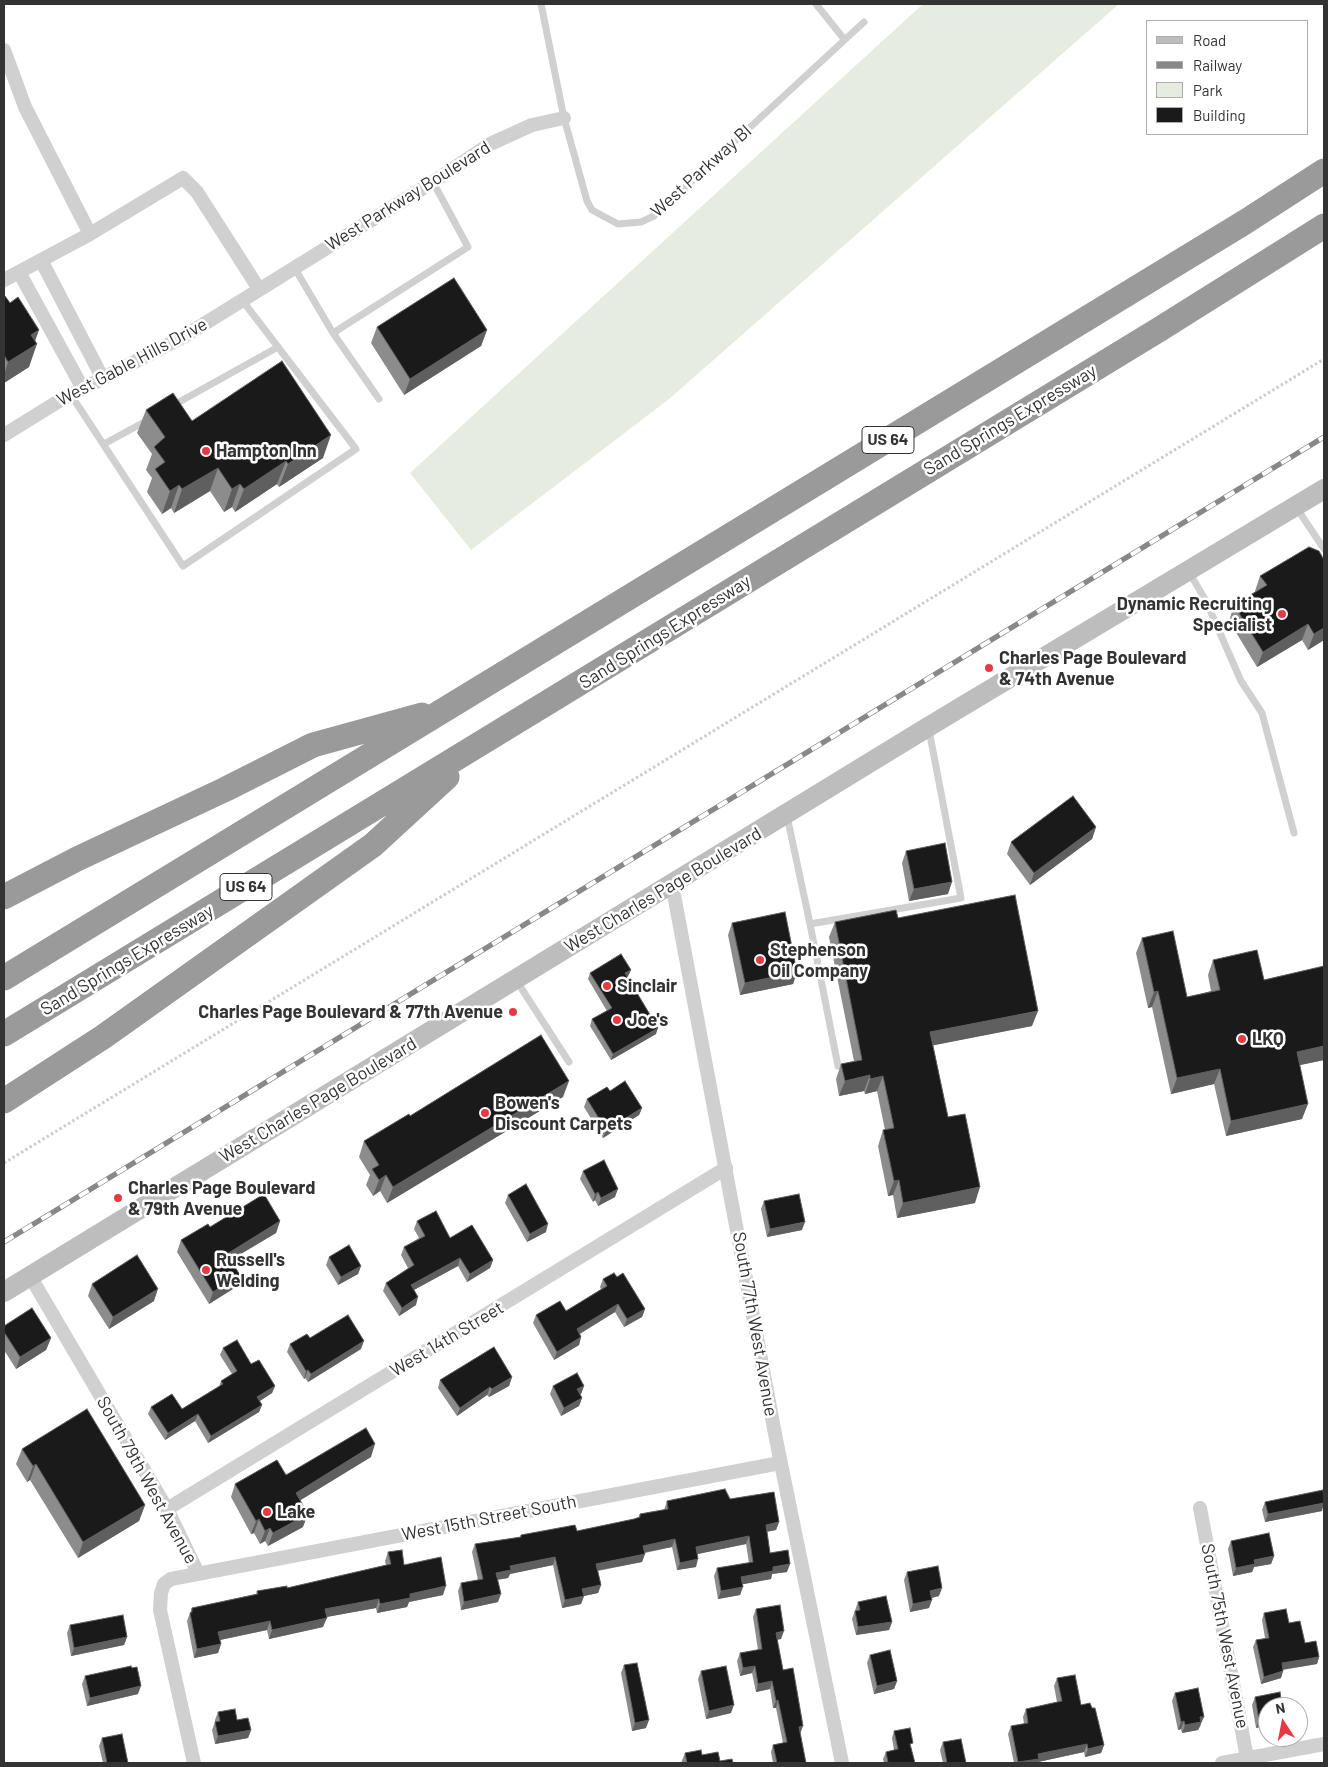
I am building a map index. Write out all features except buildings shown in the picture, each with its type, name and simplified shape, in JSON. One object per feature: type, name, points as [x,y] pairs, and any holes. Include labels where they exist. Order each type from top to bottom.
[{"type":"highway","name":"US 64","points":[[4,978],[1245,222],[1324,171]]},
{"type":"highway","name":"Sand Springs Expressway","points":[[4,1034],[489,740],[1168,324],[1324,226]]},
{"type":"highway","points":[[4,897],[77,859],[226,789],[313,745],[451,706]]},
{"type":"highway","points":[[4,1101],[102,1037],[373,845],[489,740]]},
{"type":"main road","name":"West Charles Page Boulevard","points":[[4,1292],[787,815],[928,727],[1324,489]]},
{"type":"street","points":[[4,50],[9,78],[90,234]]},
{"type":"street","name":"West Parkway Boulevard","points":[[260,289],[506,135],[532,125],[564,118]]},
{"type":"street","points":[[4,280],[65,249],[183,178],[197,192],[260,289]]},
{"type":"street","points":[[41,260],[103,379]]},
{"type":"street","points":[[19,272],[77,392]]},
{"type":"street","name":"West Gable Hills Drive","points":[[4,435],[77,392],[183,336],[260,289]]},
{"type":"street","name":"South 77th West Avenue","points":[[672,884],[780,1463],[842,1763]]},
{"type":"street","name":"West 14th Street","points":[[167,1510],[726,1168]]},
{"type":"street","name":"South 79th West Avenue","points":[[30,1276],[167,1510],[198,1573],[171,1579],[164,1584],[161,1593],[160,1610],[194,1763]]},
{"type":"street","name":"West 15th Street South","points":[[198,1573],[780,1463]]},
{"type":"street","name":"South 75th West Avenue","points":[[1200,1508],[1248,1761]]},
{"type":"street","points":[[1222,1763],[1248,1761],[1324,1744]]},
{"type":"lane","name":"West Parkway Bl","points":[[542,4],[564,118],[581,183],[592,210],[618,224],[641,222],[654,216],[864,22]]},
{"type":"lane","points":[[816,4],[844,39]]},
{"type":"lane","points":[[333,333],[468,247],[433,182]]},
{"type":"lane","points":[[294,267],[333,333],[379,399]]},
{"type":"lane","points":[[77,392],[104,444],[183,566],[356,449],[242,300]]},
{"type":"lane","points":[[165,410],[278,347]]},
{"type":"lane","points":[[104,444],[156,415]]},
{"type":"lane","points":[[1296,507],[1324,549]]},
{"type":"lane","points":[[1189,571],[1206,601],[1241,681],[1262,713],[1294,833]]},
{"type":"lane","points":[[810,924],[961,898],[928,727]]},
{"type":"lane","points":[[787,815],[838,1066]]},
{"type":"lane","points":[[516,979],[569,1062]]},
{"type":"path","points":[[4,1163],[1324,359]]},
{"type":"green space","points":[[923,4],[1119,4],[669,399],[471,550],[410,473]]},
{"type":"railway","points":[[4,1242],[1324,437]]},
{"type":"place","name":"Hampton Inn","points":[[206,451]]},
{"type":"place","name":"Dynamic Recruiting Specialist","points":[[1282,614]]},
{"type":"place","name":"Charles Page Boulevard & 74th Avenue","points":[[989,668]]},
{"type":"place","name":"Stephenson Oil Company","points":[[760,960]]},
{"type":"place","name":"Sinclair","points":[[607,986]]},
{"type":"place","name":"Charles Page Boulevard & 77th Avenue","points":[[513,1012]]},
{"type":"place","name":"Joe's","points":[[617,1020]]},
{"type":"place","name":"LKQ","points":[[1242,1039]]},
{"type":"place","name":"Bowen's Discount Carpets","points":[[485,1113]]},
{"type":"place","name":"Charles Page Boulevard & 79th Avenue","points":[[118,1198]]},
{"type":"place","name":"Russell's Welding","points":[[206,1270]]},
{"type":"place","name":"Lake","points":[[267,1512]]}]
